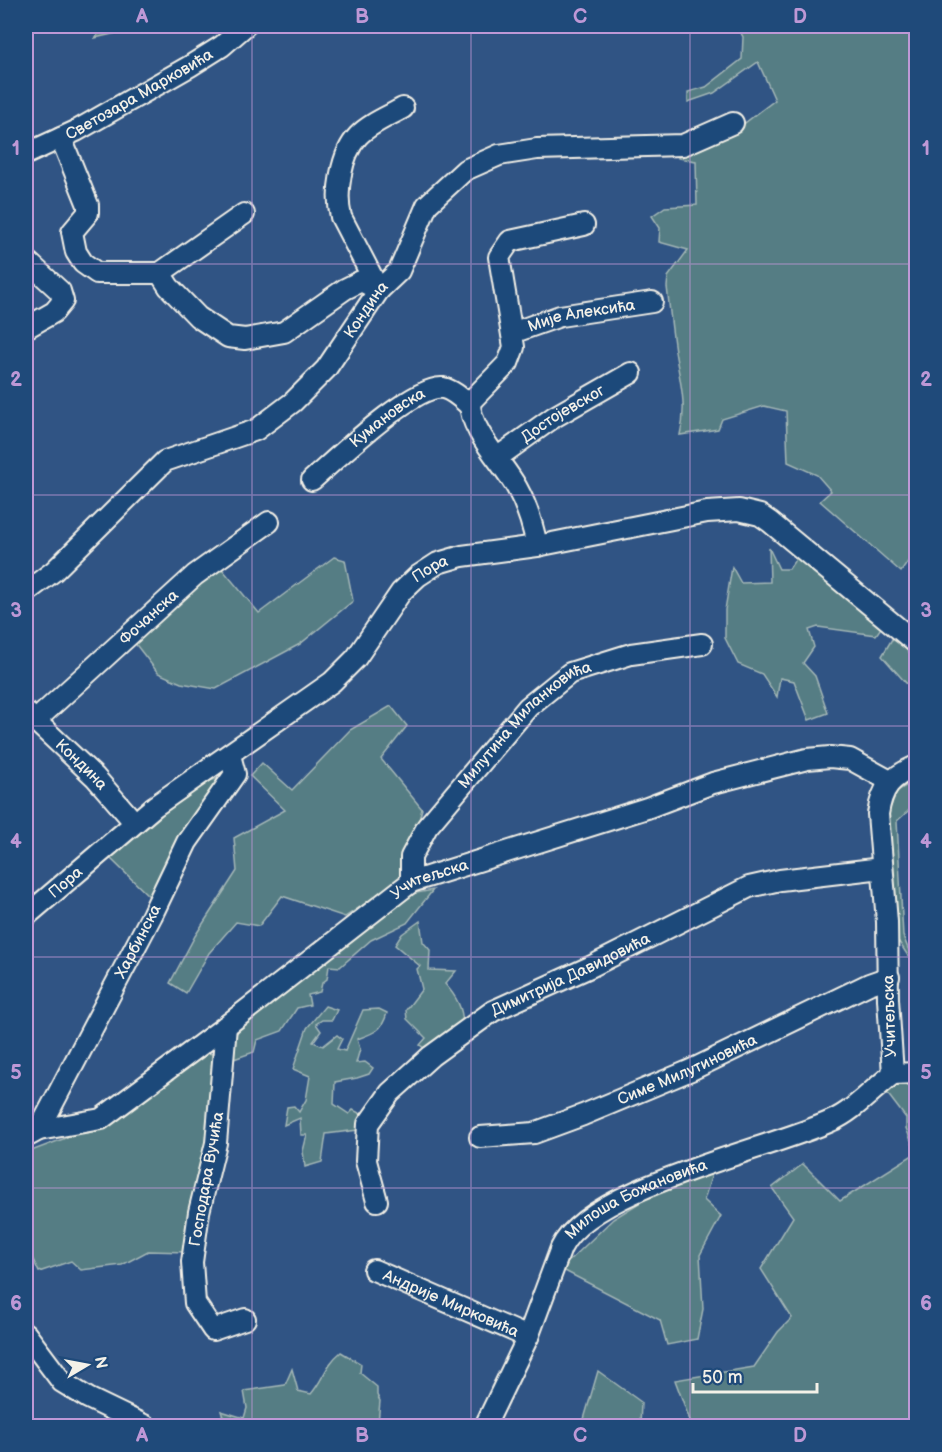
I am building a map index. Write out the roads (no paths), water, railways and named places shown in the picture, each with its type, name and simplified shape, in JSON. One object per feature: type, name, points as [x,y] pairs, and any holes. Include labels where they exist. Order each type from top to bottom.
[{"type":"street","name":"Светозара Марковића","points":[[26,154],[61,138],[190,66],[222,46],[244,26]]},
{"type":"street","points":[[379,290],[341,217],[340,188],[350,146],[360,134],[403,108]]},
{"type":"street","name":"Кондина","points":[[26,592],[54,571],[165,461],[256,430],[293,402],[326,369],[379,290],[399,272],[427,205],[465,170],[500,155],[537,149],[683,145],[733,123]]},
{"type":"street","points":[[61,138],[88,205],[88,213],[72,232],[76,252],[83,263],[97,273],[160,273],[244,214]]},
{"type":"street","points":[[537,546],[531,519],[518,489],[474,423],[470,406],[474,396],[508,363],[514,347],[499,257],[510,241],[584,225]]},
{"type":"street","points":[[26,260],[60,291],[63,301],[54,312],[26,328]]},
{"type":"street","points":[[160,273],[169,287],[206,323],[228,337],[245,339],[284,332],[345,289],[361,281],[379,290]]},
{"type":"street","name":"Мије Алексића","points":[[512,333],[560,316],[652,302]]},
{"type":"street","name":"Достојевског","points":[[498,457],[554,417],[631,373]]},
{"type":"street","name":"Кумановска","points":[[312,480],[389,415],[428,390],[448,391],[470,406]]},
{"type":"street","name":"Пора","points":[[26,916],[134,822],[317,694],[343,672],[356,658],[401,592],[423,572],[438,563],[462,556],[537,546],[707,512],[739,510],[750,512],[770,522],[916,643]]},
{"type":"street","name":"Фочанска","points":[[30,716],[195,575],[269,522]]},
{"type":"street","name":"Милутина Миланковића","points":[[411,882],[411,857],[427,827],[536,700],[570,673],[631,654],[702,644]]},
{"type":"street","name":"Кондина","points":[[30,716],[95,777],[134,822]]},
{"type":"street","name":"Харбинска","points":[[32,1133],[152,915],[187,842],[235,774],[230,755]]},
{"type":"street","name":"Учитељска","points":[[32,1133],[101,1119],[226,1026],[411,882],[647,808],[713,783],[807,759],[830,757],[850,759],[890,781],[878,814],[887,922],[888,999],[893,1074]]},
{"type":"street","points":[[890,781],[916,766]]},
{"type":"street","name":"Димитрија Давидовића","points":[[377,1201],[366,1161],[368,1124],[390,1093],[431,1056],[493,1011],[590,967],[748,887],[780,880],[882,868]]},
{"type":"street","name":"Симе Милутиновића","points":[[480,1137],[534,1133],[584,1115],[691,1070],[868,984],[889,977]]},
{"type":"street","name":"Господара Вучића","points":[[226,1026],[216,1143],[199,1212],[192,1262],[195,1303],[213,1330],[245,1319]]},
{"type":"street","points":[[893,1074],[916,1073]]},
{"type":"street","name":"Милоша Божановића","points":[[485,1426],[528,1337],[565,1240],[604,1209],[668,1177],[788,1139],[834,1120],[893,1074]]},
{"type":"street","name":"Андрије Мирковића","points":[[374,1270],[528,1337]]},
{"type":"street","points":[[26,1334],[62,1382],[88,1398],[146,1426]]}]
